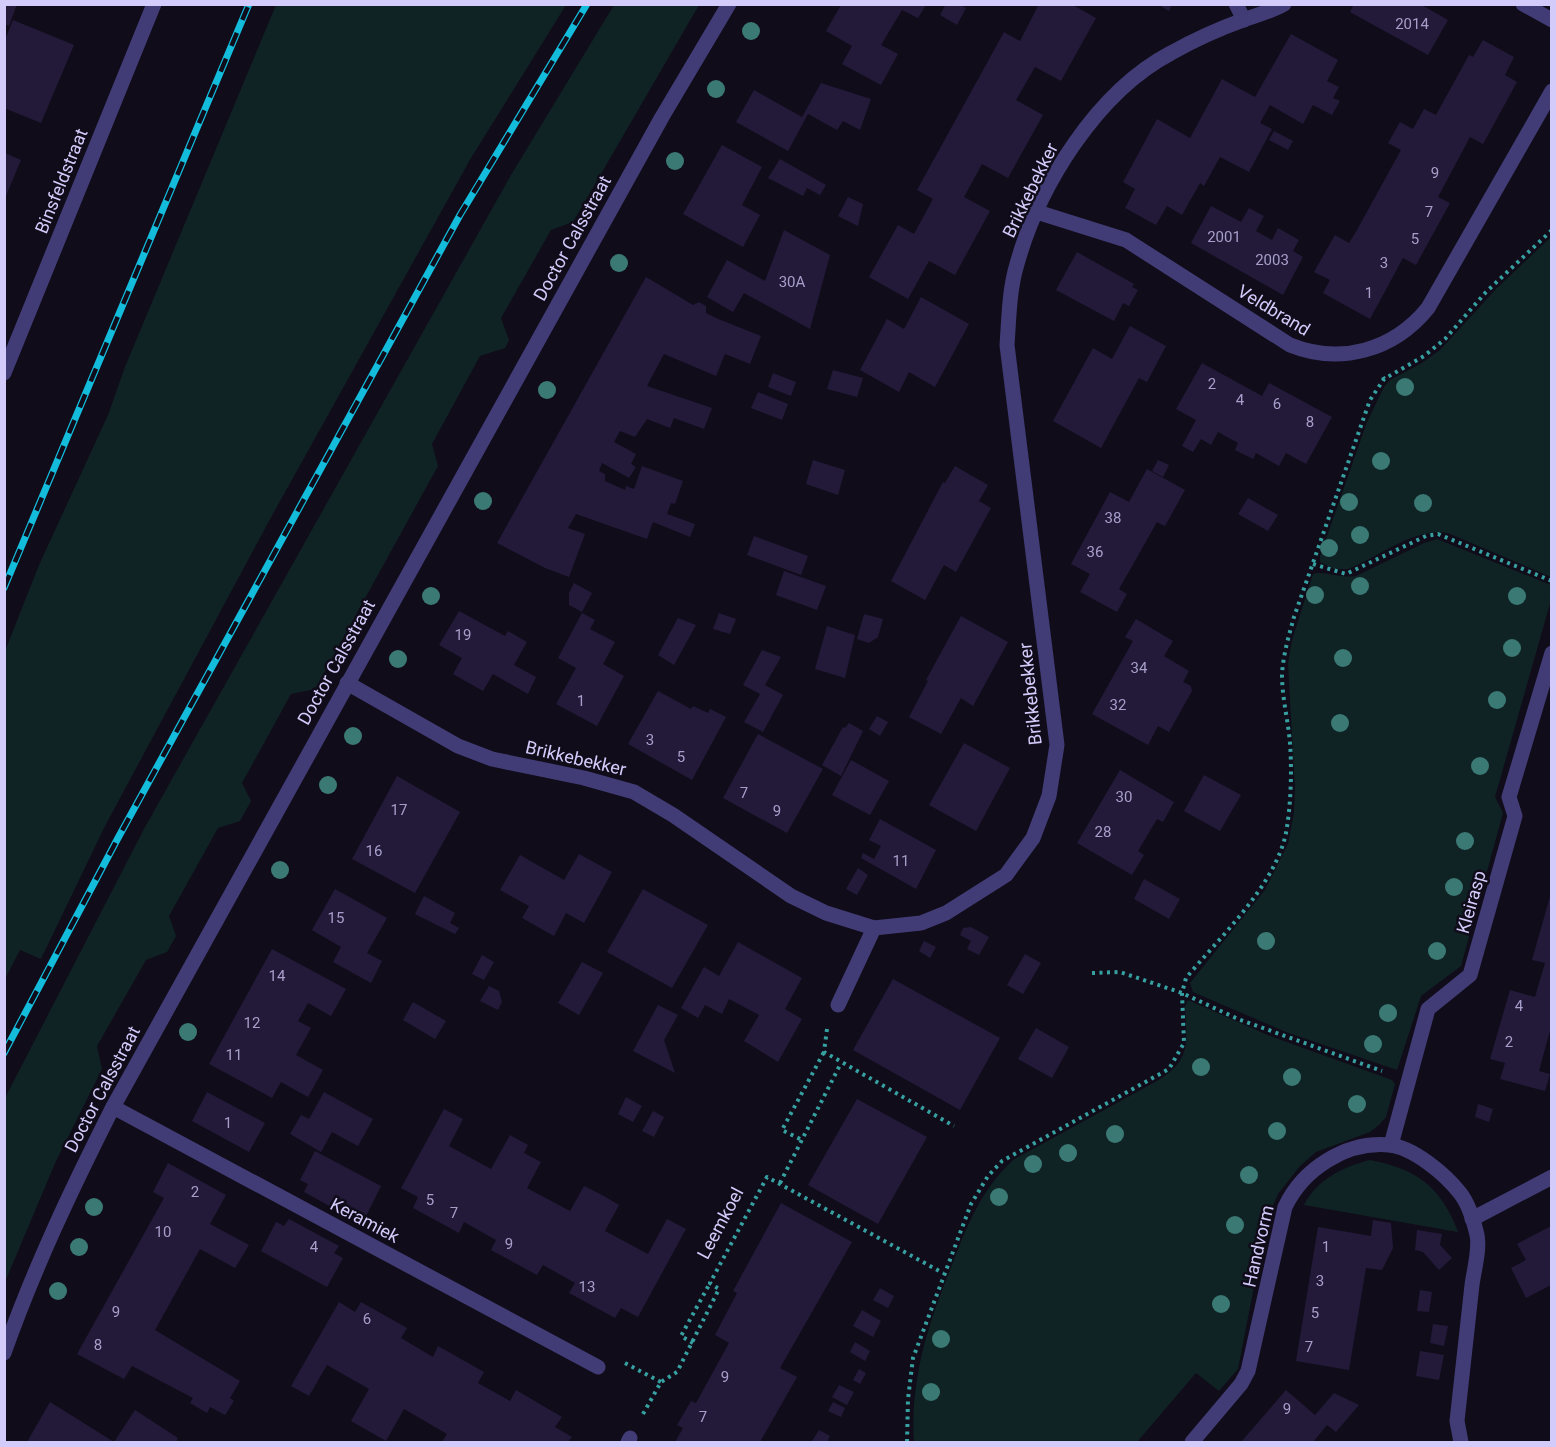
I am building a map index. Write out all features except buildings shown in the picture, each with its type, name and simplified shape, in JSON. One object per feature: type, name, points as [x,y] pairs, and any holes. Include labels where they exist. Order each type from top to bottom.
[{"type":"street","name":"Binsfeldstraat","points":[[4,373],[154,4]]},
{"type":"street","name":"Doctor Calsstraat","points":[[4,1353],[32,1277],[64,1203],[113,1107],[346,683],[662,117],[729,4]]},
{"type":"street","points":[[1236,4],[1244,20]]},
{"type":"street","name":"Brikkebekker","points":[[346,683],[393,712],[458,746],[480,754],[634,792],[673,815],[791,896],[826,913],[874,928],[921,922],[946,913],[1006,875],[1033,838],[1049,796],[1057,745],[1008,345],[1010,302],[1017,264],[1037,212],[1058,168],[1080,134],[1128,83],[1170,53],[1284,4]]},
{"type":"street","points":[[1523,4],[1551,20]]},
{"type":"street","name":"Veldbrand","points":[[1037,212],[1126,240],[1290,345],[1312,354],[1351,355],[1371,349],[1406,329],[1428,308],[1551,91]]},
{"type":"street","name":"Kleirasp","points":[[1391,1145],[1428,1009],[1470,975],[1515,816],[1509,796],[1551,653]]},
{"type":"street","points":[[838,1005],[874,928]]},
{"type":"street","name":"Keramiek","points":[[113,1107],[598,1367]]},
{"type":"street","name":"Handvorm","points":[[1192,1443],[1241,1384],[1248,1371],[1290,1197],[1320,1165],[1350,1148],[1391,1145],[1413,1154],[1441,1173],[1461,1194],[1478,1237],[1457,1421],[1461,1443]]},
{"type":"street","points":[[1472,1219],[1551,1177]]},
{"type":"path","points":[[908,1443],[908,1399],[913,1358],[943,1273],[971,1204],[988,1176],[1002,1161],[1169,1069],[1184,1043],[1182,993],[1186,978],[1254,898],[1273,868],[1286,835],[1290,746],[1282,675],[1284,656],[1294,616],[1370,400],[1384,379]]},
{"type":"path","points":[[1313,564],[1346,574],[1426,536],[1438,534],[1551,581]]},
{"type":"path","points":[[1092,973],[1120,972],[1182,993],[1238,1019],[1409,1081]]},
{"type":"path","points":[[800,1139],[782,1130],[824,1052],[827,1023],[838,1005]]},
{"type":"path","points":[[824,1052],[954,1126]]},
{"type":"path","points":[[841,1063],[800,1139],[780,1183],[943,1273]]},
{"type":"path","name":"Leemkoel","points":[[629,1440],[661,1382],[677,1372],[693,1343],[718,1288],[710,1283],[767,1177],[780,1183]]},
{"type":"path","points":[[693,1343],[681,1336],[710,1283]]},
{"type":"path","points":[[616,1358],[661,1382]]},
{"type":"green space","points":[[276,5],[566,5],[471,158],[269,521],[105,826],[41,959],[20,950],[5,979],[5,651],[39,565],[108,415],[125,367]]},
{"type":"green space","points":[[614,5],[699,5],[573,222],[551,230],[501,318],[509,340],[505,348],[480,356],[432,444],[438,466],[315,689],[291,694],[242,783],[251,801],[240,821],[218,828],[169,916],[176,936],[167,952],[146,960],[97,1046],[102,1069],[56,1161],[5,1282],[5,1098],[144,829],[511,175]]},
{"type":"green space","points":[[1551,237],[1551,577],[1448,533],[1435,532],[1422,534],[1397,544],[1348,569],[1334,569],[1320,562],[1320,556],[1367,422],[1384,387],[1390,380],[1422,363],[1440,350],[1497,288]]},
{"type":"green space","points":[[1437,539],[1551,585],[1551,600],[1495,797],[1503,813],[1461,966],[1421,996],[1397,1070],[1286,1032],[1193,992],[1190,983],[1265,890],[1288,844],[1294,812],[1295,788],[1288,664],[1292,640],[1313,574],[1356,576]]},
{"type":"green space","points":[[1188,1000],[1270,1036],[1392,1080],[1395,1084],[1386,1117],[1379,1125],[1370,1132],[1316,1152],[1300,1166],[1278,1194],[1267,1220],[1238,1369],[1219,1391],[1196,1373],[1137,1442],[914,1442],[915,1397],[927,1333],[962,1239],[991,1184],[1013,1160],[1157,1081],[1176,1066],[1186,1041],[1185,1007]]},
{"type":"green space","points":[[1370,1160],[1401,1169],[1425,1182],[1444,1203],[1458,1232],[1304,1205],[1323,1181],[1341,1170]]},
{"type":"railway","points":[[4,588],[249,4]]},
{"type":"railway","points":[[4,1053],[118,838],[460,215],[587,4]]}]
